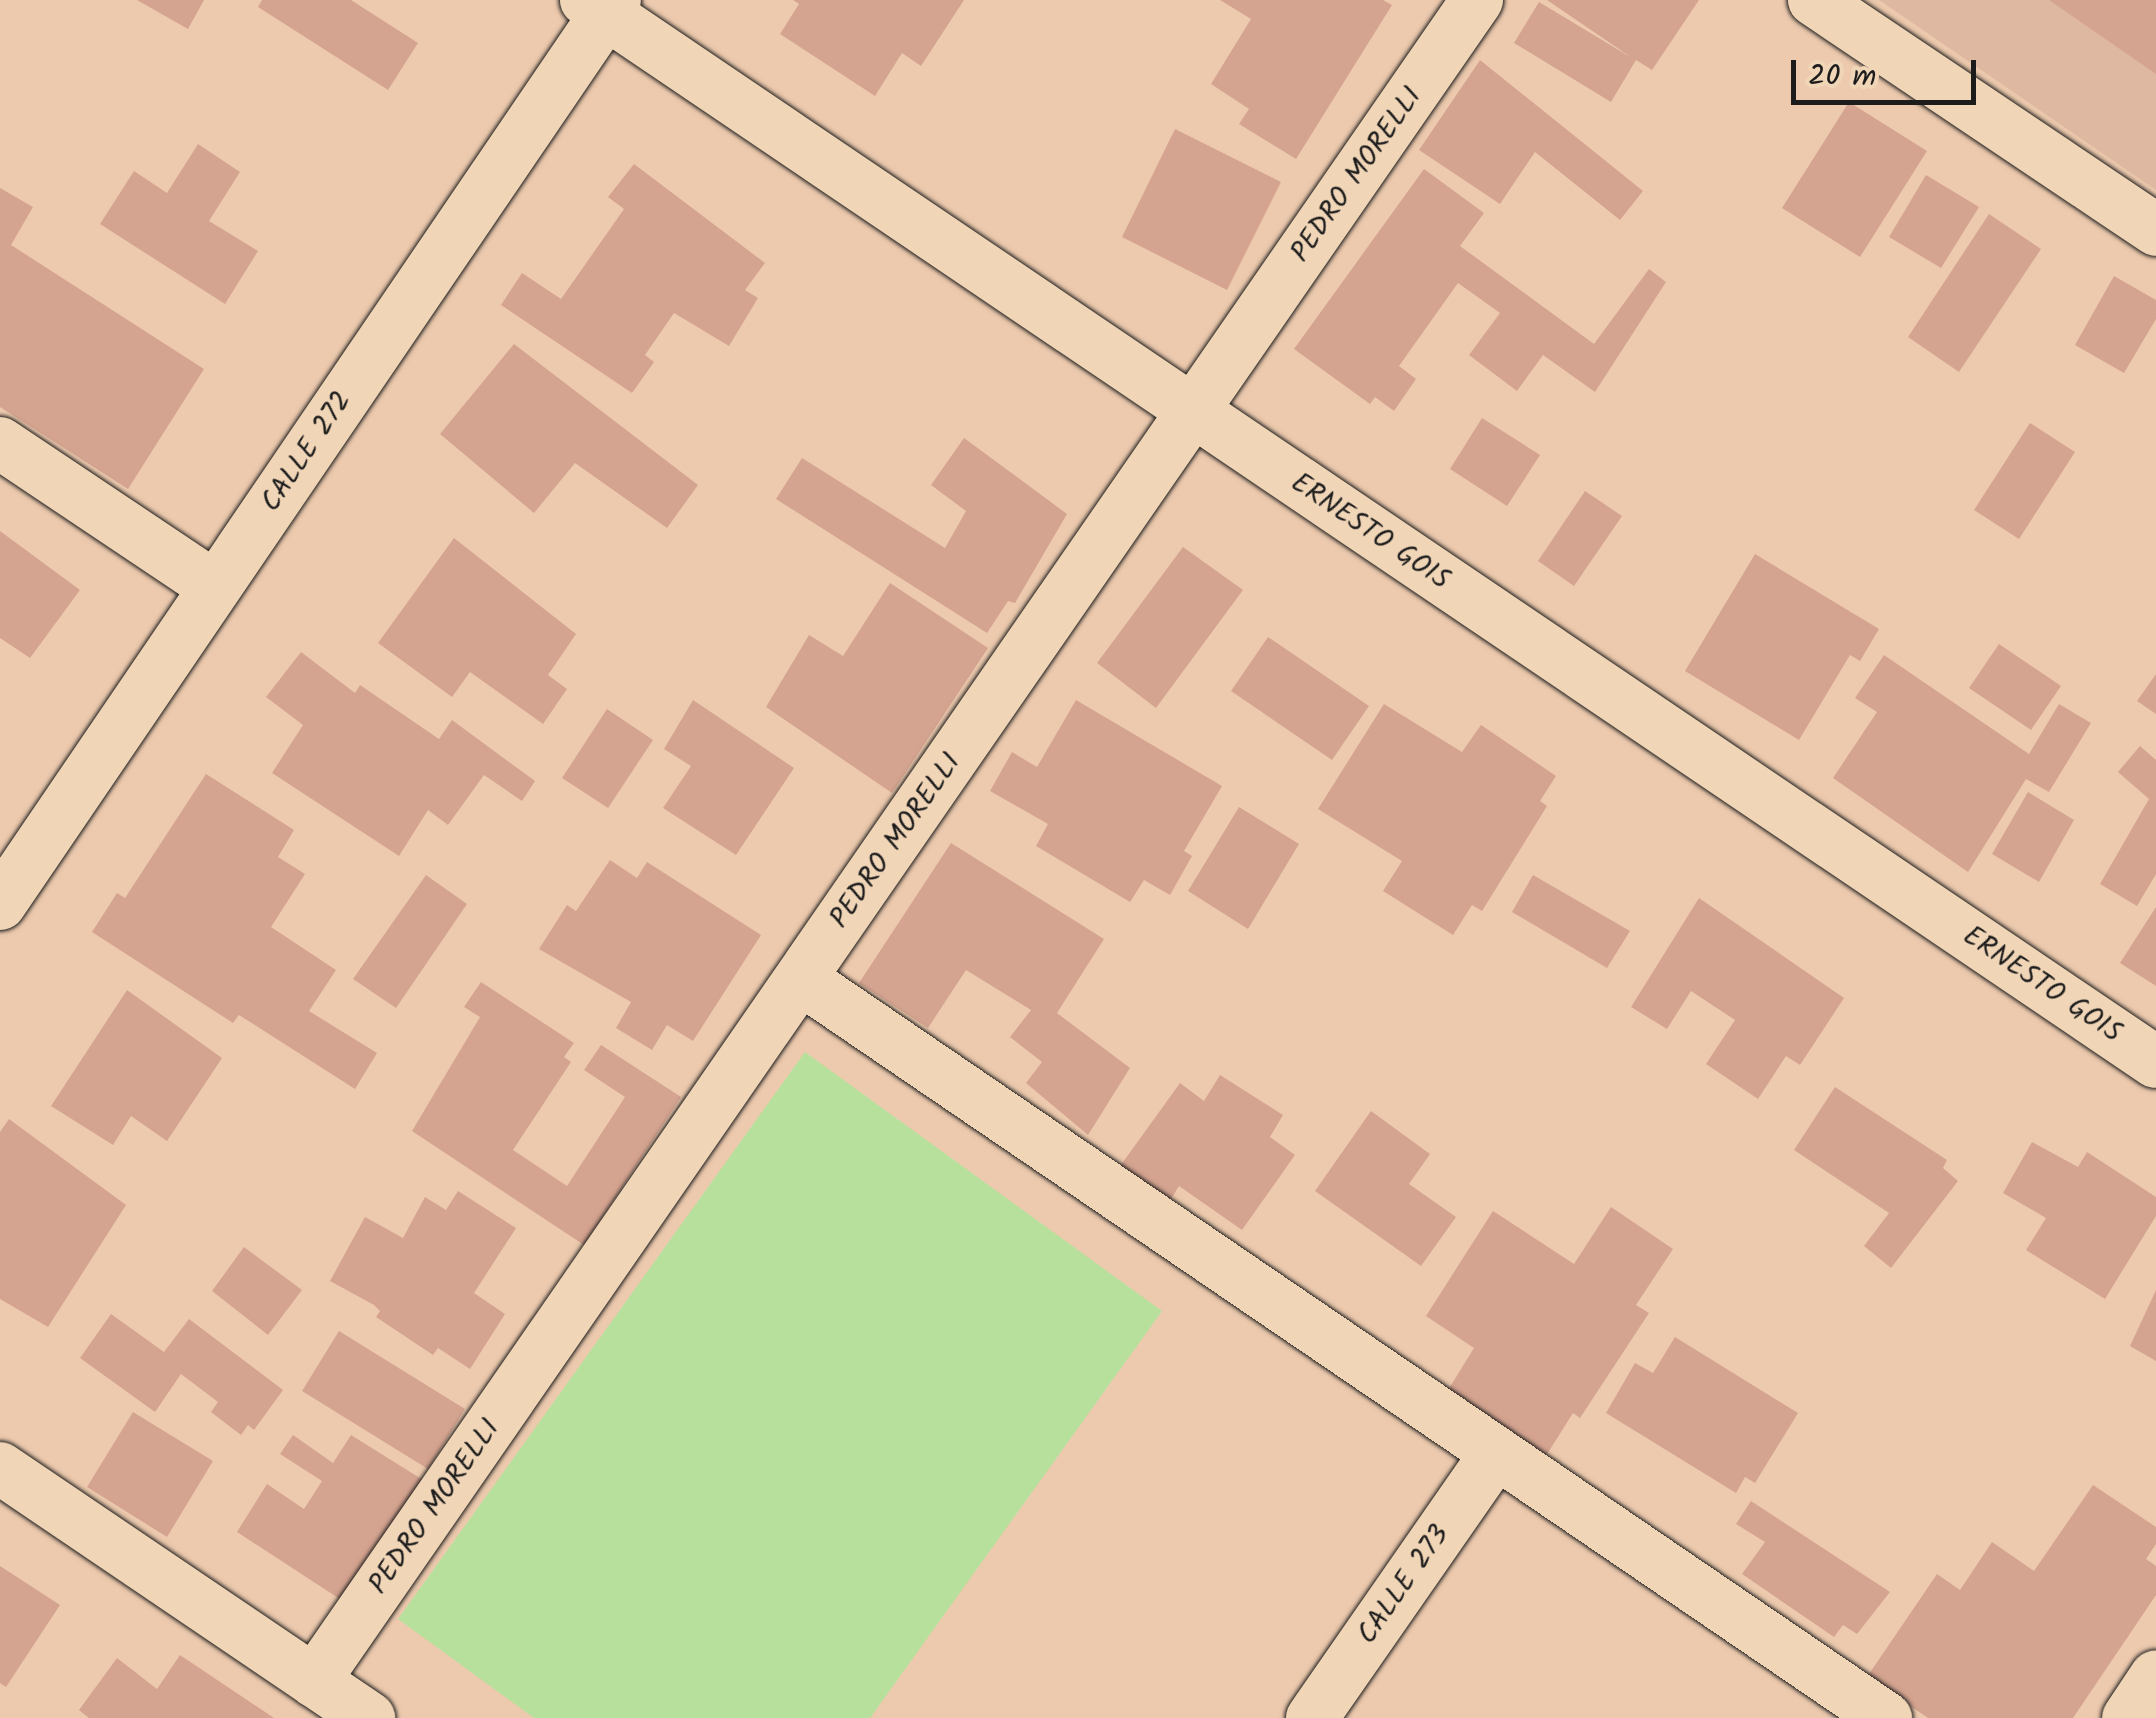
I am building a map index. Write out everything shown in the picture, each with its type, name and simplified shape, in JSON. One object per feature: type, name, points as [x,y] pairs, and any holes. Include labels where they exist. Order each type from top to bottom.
[{"type":"street","name":"PEDRO MORELLI","points":[[314,1682],[1477,0]]},
{"type":"street","points":[[1814,0],[2156,230]]},
{"type":"street","name":"ERNESTO GOIS","points":[[602,4],[1193,412],[2156,1062]]},
{"type":"street","name":"CALLE 272","points":[[0,904],[602,4]]},
{"type":"street","points":[[0,444],[215,587]]},
{"type":"street","points":[[800,979],[1886,1718]]},
{"type":"street","name":"CALLE 273","points":[[1312,1718],[1496,1453]]},
{"type":"street","points":[[0,1468],[368,1718]]},
{"type":"street","points":[[2128,1718],[2156,1676]]},
{"type":"shaded area","points":[[1879,0],[2156,0],[2156,190]]},
{"type":"green space","points":[[805,1052],[1162,1311],[870,1718],[534,1718],[398,1619]]},
{"type":"building","points":[[137,0],[204,0],[188,29]]},
{"type":"building","points":[[262,0],[351,0],[418,43],[388,90],[258,7]]},
{"type":"building","points":[[793,0],[964,0],[921,66],[902,53],[875,96],[780,34],[799,4]]},
{"type":"building","points":[[1220,0],[1383,0],[1392,5],[1296,159],[1239,124],[1249,109],[1211,84],[1251,19]]},
{"type":"building","points":[[1547,0],[1699,0],[1652,70],[1636,60],[1611,102],[1514,43],[1539,2],[1632,58]]},
{"type":"building","points":[[2049,0],[2156,0],[2156,74]]},
{"type":"building","points":[[1480,60],[1643,191],[1620,220],[1535,152],[1500,204],[1419,150]]},
{"type":"building","points":[[1849,102],[1927,151],[1860,257],[1782,208]]},
{"type":"building","points":[[1175,129],[1281,182],[1227,290],[1122,237]]},
{"type":"building","points":[[198,144],[240,172],[209,221],[258,251],[225,304],[100,224],[134,171],[167,193]]},
{"type":"building","points":[[634,164],[765,263],[745,290],[758,298],[729,346],[674,313],[645,355],[654,362],[632,393],[501,305],[522,273],[561,299],[624,209],[608,197]]},
{"type":"building","points":[[1424,169],[1484,213],[1460,246],[1594,344],[1649,269],[1666,282],[1595,392],[1543,355],[1517,391],[1469,355],[1500,313],[1458,283],[1399,366],[1416,379],[1394,411],[1375,397],[1370,404],[1294,349]]},
{"type":"building","points":[[1926,175],[1979,207],[1941,268],[1889,237]]},
{"type":"building","points":[[0,188],[33,207],[11,245],[204,369],[128,489],[0,407]]},
{"type":"building","points":[[1989,214],[2041,249],[1959,372],[1908,337]]},
{"type":"building","points":[[2114,276],[2156,300],[2156,319],[2124,373],[2075,345]]},
{"type":"building","points":[[514,344],[698,485],[667,528],[575,463],[534,513],[440,434]]},
{"type":"building","points":[[1482,418],[1540,455],[1507,506],[1450,469]]},
{"type":"building","points":[[2030,423],[2075,452],[2019,539],[1974,510]]},
{"type":"building","points":[[964,438],[1067,514],[1015,603],[1008,601],[987,633],[776,499],[802,458],[945,548],[966,511],[931,485]]},
{"type":"building","points":[[1585,491],[1622,516],[1574,586],[1538,561]]},
{"type":"building","points":[[0,531],[80,590],[30,658],[0,638]]},
{"type":"building","points":[[454,538],[576,634],[548,675],[567,689],[543,724],[470,672],[452,697],[378,643]]},
{"type":"building","points":[[1183,547],[1243,590],[1156,708],[1097,663]]},
{"type":"building","points":[[1755,554],[1879,629],[1860,661],[1850,655],[1799,740],[1685,671]]},
{"type":"building","points":[[890,583],[988,648],[892,793],[766,707],[809,635],[843,656]]},
{"type":"building","points":[[1268,637],[1369,706],[1332,760],[1231,691]]},
{"type":"building","points":[[1999,644],[2061,686],[2031,730],[1969,688]]},
{"type":"building","points":[[301,652],[355,693],[360,685],[439,739],[452,720],[535,781],[522,801],[484,775],[448,825],[428,810],[399,856],[272,773],[303,725],[266,697]]},
{"type":"building","points":[[1884,655],[2029,754],[2059,704],[2091,723],[2049,792],[2026,779],[1968,872],[1833,778],[1877,712],[1855,698]]},
{"type":"building","points":[[2156,674],[2156,714],[2137,701]]},
{"type":"building","points":[[693,700],[794,768],[736,855],[663,808],[691,766],[664,749]]},
{"type":"building","points":[[1076,700],[1222,786],[1184,851],[1192,856],[1170,895],[1144,880],[1130,902],[1036,846],[1048,824],[990,791],[1012,752],[1037,767]]},
{"type":"building","points":[[1384,704],[1462,752],[1481,725],[1556,776],[1540,801],[1547,806],[1482,911],[1472,905],[1453,935],[1383,891],[1402,861],[1318,809]]},
{"type":"building","points":[[607,709],[653,740],[608,808],[562,778]]},
{"type":"building","points":[[2140,746],[2156,760],[2156,874],[2137,906],[2100,884],[2149,799],[2118,772]]},
{"type":"building","points":[[206,774],[294,830],[278,857],[305,874],[271,927],[336,970],[309,1011],[377,1053],[355,1089],[239,1015],[233,1023],[92,932],[117,893],[125,898]]},
{"type":"building","points":[[2028,792],[2074,820],[2039,882],[1992,854]]},
{"type":"building","points":[[1239,807],[1299,844],[1248,929],[1188,891]]},
{"type":"building","points":[[951,843],[1104,939],[1057,1013],[1130,1068],[1088,1135],[1026,1083],[1042,1062],[1010,1037],[1031,1010],[966,970],[928,1028],[859,983]]},
{"type":"building","points":[[610,860],[637,878],[647,862],[761,935],[693,1041],[667,1025],[652,1050],[616,1028],[631,1002],[539,949],[567,905],[576,911]]},
{"type":"building","points":[[426,875],[467,904],[396,1008],[353,979]]},
{"type":"building","points":[[1533,875],[1630,931],[1607,968],[1512,912]]},
{"type":"building","points":[[1699,898],[1844,998],[1800,1065],[1786,1056],[1758,1099],[1706,1064],[1735,1020],[1691,991],[1667,1029],[1631,1007]]},
{"type":"building","points":[[2156,907],[2156,986],[2120,963]]},
{"type":"building","points":[[481,982],[574,1043],[564,1057],[571,1062],[513,1150],[567,1186],[625,1097],[584,1070],[601,1045],[681,1097],[584,1245],[412,1131],[480,1017],[464,1007]]},
{"type":"building","points":[[127,990],[222,1058],[167,1141],[131,1116],[113,1145],[51,1106]]},
{"type":"building","points":[[1220,1075],[1283,1115],[1270,1137],[1295,1155],[1242,1230],[1179,1186],[1168,1204],[1118,1169],[1180,1083],[1204,1101]]},
{"type":"building","points":[[1835,1087],[1947,1160],[1943,1168],[1958,1181],[1891,1268],[1864,1246],[1889,1213],[1794,1150]]},
{"type":"building","points":[[1371,1111],[1430,1154],[1409,1184],[1456,1217],[1421,1266],[1315,1191]]},
{"type":"building","points":[[9,1119],[126,1205],[48,1327],[0,1299],[0,1132]]},
{"type":"building","points":[[2032,1142],[2078,1167],[2087,1152],[2156,1197],[2156,1216],[2105,1299],[2026,1250],[2046,1218],[2003,1193]]},
{"type":"building","points":[[458,1191],[516,1228],[474,1293],[505,1314],[470,1369],[438,1348],[433,1355],[376,1317],[380,1311],[374,1305],[330,1281],[365,1217],[403,1238],[425,1197],[446,1210]]},
{"type":"building","points":[[1611,1207],[1673,1249],[1636,1305],[1649,1313],[1580,1418],[1573,1413],[1544,1459],[1445,1395],[1474,1348],[1426,1316],[1493,1211],[1574,1264]]},
{"type":"building","points":[[244,1247],[302,1290],[268,1335],[212,1291]]},
{"type":"building","points":[[2156,1290],[2156,1361],[2130,1346]]},
{"type":"building","points":[[111,1314],[164,1352],[189,1319],[283,1390],[254,1430],[248,1425],[241,1435],[211,1412],[218,1402],[181,1374],[155,1412],[80,1358]]},
{"type":"building","points":[[339,1331],[465,1409],[428,1469],[302,1391]]},
{"type":"building","points":[[1675,1337],[1798,1413],[1755,1483],[1745,1477],[1736,1493],[1606,1413],[1635,1363],[1653,1373]]},
{"type":"building","points":[[133,1412],[213,1461],[167,1537],[87,1487]]},
{"type":"building","points":[[293,1435],[333,1463],[351,1435],[423,1480],[352,1607],[237,1532],[267,1484],[304,1509],[322,1481],[280,1454]]},
{"type":"building","points":[[2093,1485],[2156,1527],[2156,1544],[2146,1559],[2156,1566],[2156,1595],[2073,1718],[1928,1718],[1867,1677],[1937,1574],[1960,1590],[1992,1542],[2034,1571]]},
{"type":"building","points":[[1751,1501],[1890,1592],[1857,1634],[1843,1625],[1834,1637],[1742,1574],[1765,1542],[1736,1524]]},
{"type":"building","points":[[0,1566],[60,1605],[6,1687],[0,1683]]},
{"type":"building","points":[[180,1655],[274,1718],[89,1718],[79,1710],[117,1658],[157,1689]]}]
